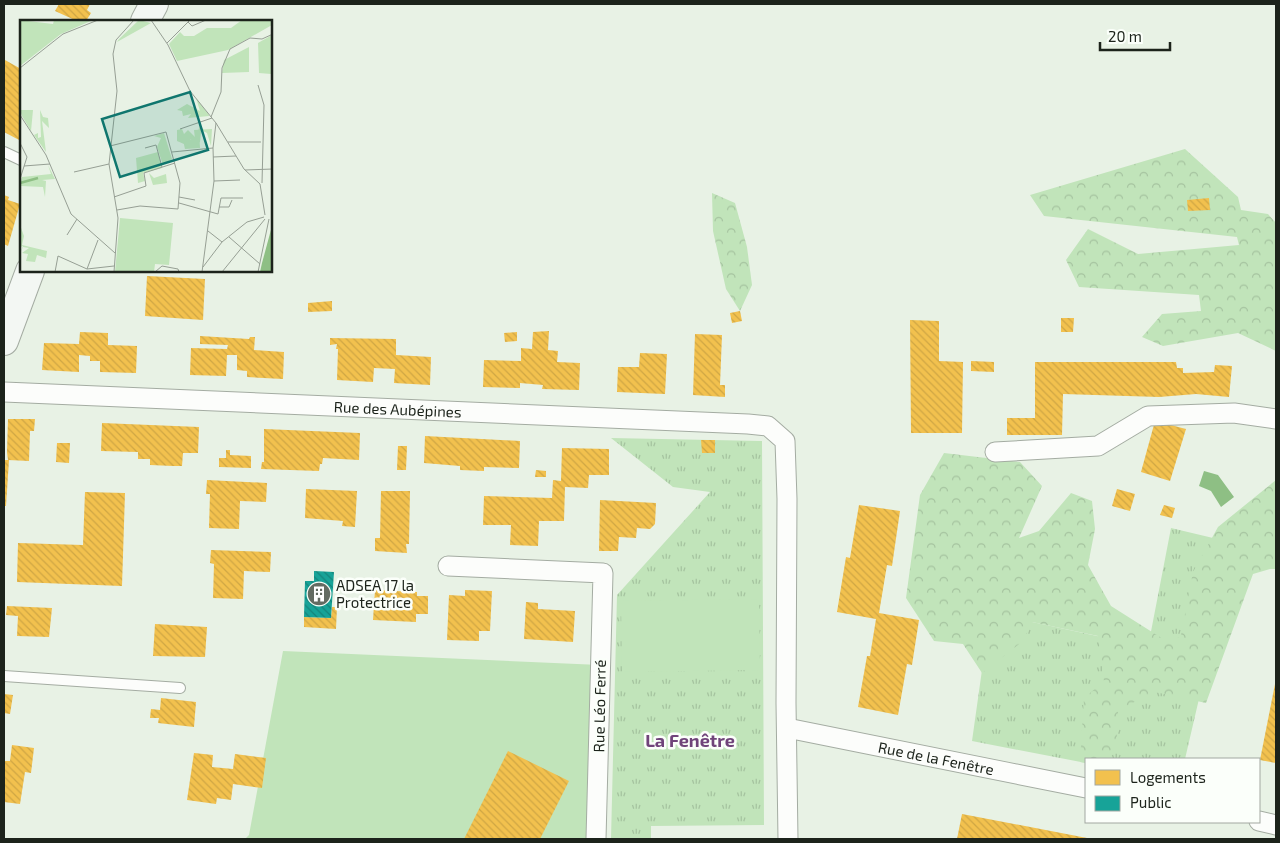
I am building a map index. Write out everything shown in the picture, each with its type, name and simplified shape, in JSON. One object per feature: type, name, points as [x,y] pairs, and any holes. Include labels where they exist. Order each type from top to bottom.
[{"type":"street","points":[[146,20],[154,4]]},
{"type":"street","points":[[4,342],[30,272]]},
{"type":"street","name":"Rue des Aubépines","points":[[4,392],[768,426],[785,441],[787,498],[787,728]]},
{"type":"street","points":[[995,452],[1098,446],[1148,416],[1234,414],[1276,419]]},
{"type":"street","name":"Rue Léo Ferré","points":[[448,566],[603,572],[596,839]]},
{"type":"street","points":[[787,728],[788,839]]},
{"type":"street","name":"Rue de la Fenêtre","points":[[787,728],[1085,788]]},
{"type":"street","points":[[1260,821],[1276,825]]},
{"type":"lane","points":[[4,152],[20,160]]},
{"type":"lane","points":[[4,676],[180,688]]},
{"type":"green space","points":[[1185,149],[1238,197],[1241,210],[1268,214],[1276,223],[1276,351],[1238,333],[1163,346],[1142,337],[1162,314],[1201,311],[1199,295],[1079,287],[1066,260],[1088,229],[1138,254],[1239,245],[1237,237],[1044,216],[1030,195]]},
{"type":"green space","points":[[712,193],[735,203],[747,247],[752,285],[740,311],[726,289],[713,231]]},
{"type":"green space","points":[[611,438],[762,441],[764,825],[651,826],[651,839],[611,839],[617,595],[710,492],[673,487]]},
{"type":"green space","points":[[944,453],[1020,462],[1042,486],[1019,538],[1039,531],[1071,493],[1092,501],[1095,529],[1088,565],[1111,606],[1171,644],[1181,635],[1193,572],[1218,527],[1276,480],[1276,569],[1253,574],[1206,703],[1155,692],[1118,710],[1117,737],[1107,758],[1085,758],[1085,763],[1080,762],[1084,698],[1096,688],[1105,689],[1098,636],[1032,622],[1023,641],[982,673],[963,644],[934,641],[906,598],[920,495]]},
{"type":"green space","points":[[1171,528],[1276,553],[1232,557],[1185,758],[1085,758],[1085,763],[972,741],[990,613],[1148,647]]},
{"type":"green space","points":[[759,599],[760,670],[622,672],[621,601]]},
{"type":"green space","points":[[283,651],[600,665],[596,839],[245,839],[249,835]]},
{"type":"shaded area","points":[[1204,471],[1218,475],[1234,497],[1221,507],[1211,491],[1199,486]]},
{"type":"building: Logements","points":[[59,4],[90,4],[87,10],[91,13],[87,20],[75,20],[55,11]]},
{"type":"building: Logements","points":[[5,60],[20,68],[20,140],[4,132]]},
{"type":"building: Logements","points":[[4,195],[9,197],[8,200],[20,204],[8,246],[4,244]]},
{"type":"building: Logements","points":[[1209,198],[1210,210],[1188,211],[1187,200]]},
{"type":"building: Logements","points":[[147,276],[205,279],[203,320],[145,316]]},
{"type":"building: Logements","points":[[332,301],[332,311],[308,312],[308,303]]},
{"type":"building: Logements","points":[[740,311],[742,321],[732,323],[730,313]]},
{"type":"building: Logements","points":[[1061,318],[1074,318],[1073,332],[1061,332]]},
{"type":"building: Logements","points":[[910,320],[939,321],[939,361],[963,362],[962,433],[911,433]]},
{"type":"building: Logements","points":[[549,331],[548,350],[558,351],[557,362],[580,363],[579,390],[542,389],[543,385],[520,383],[520,388],[483,387],[484,360],[521,361],[521,348],[532,349],[533,332]]},
{"type":"building: Logements","points":[[80,332],[108,333],[108,345],[137,346],[136,373],[100,372],[100,361],[90,361],[90,356],[79,355],[79,372],[42,370],[44,343],[79,344]]},
{"type":"building: Logements","points":[[517,332],[517,341],[505,342],[504,333]]},
{"type":"building: Logements","points":[[695,334],[722,335],[720,385],[725,385],[725,397],[693,395]]},
{"type":"building: Logements","points":[[200,336],[249,339],[250,337],[255,337],[254,350],[284,352],[283,379],[247,377],[247,371],[237,370],[237,355],[227,355],[226,376],[190,375],[191,348],[227,349],[228,345],[200,344]]},
{"type":"building: Logements","points":[[330,338],[396,339],[396,355],[431,357],[430,385],[394,383],[395,369],[374,368],[373,382],[337,380],[338,349],[336,349],[337,344],[330,345]]},
{"type":"building: Logements","points":[[640,353],[667,354],[665,394],[617,392],[618,367],[639,367]]},
{"type":"building: Logements","points":[[971,361],[994,362],[994,372],[971,371]]},
{"type":"building: Logements","points":[[1035,362],[1176,362],[1177,368],[1183,368],[1183,373],[1214,372],[1215,365],[1232,366],[1229,397],[1196,394],[1159,397],[1063,394],[1062,435],[1007,435],[1007,418],[1035,418]]},
{"type":"building: Logements","points":[[8,419],[35,419],[34,431],[30,431],[29,461],[8,460]]},
{"type":"building: Logements","points":[[1155,421],[1186,429],[1170,481],[1141,472]]},
{"type":"building: Logements","points":[[102,423],[199,427],[198,453],[183,453],[182,466],[173,466],[150,465],[150,459],[138,459],[138,452],[101,451]]},
{"type":"building: Logements","points":[[264,429],[360,433],[359,460],[323,458],[319,471],[261,469],[262,462],[264,462]]},
{"type":"building: Logements","points":[[425,436],[520,441],[519,468],[484,467],[484,471],[460,470],[460,466],[424,463]]},
{"type":"building: Logements","points":[[701,440],[715,440],[715,453],[702,453]]},
{"type":"building: Logements","points":[[57,443],[70,443],[69,463],[56,462]]},
{"type":"building: Logements","points":[[398,446],[407,446],[406,470],[397,470]]},
{"type":"building: Logements","points":[[562,448],[609,449],[609,475],[589,475],[588,488],[565,487],[564,521],[539,521],[538,546],[510,545],[511,525],[483,525],[484,496],[552,498],[553,480],[561,481]]},
{"type":"building: Logements","points":[[226,450],[230,450],[230,455],[251,456],[251,468],[219,467],[219,458],[226,458]]},
{"type":"building: Logements","points":[[4,460],[9,460],[6,506],[4,506]]},
{"type":"building: Logements","points":[[536,470],[546,471],[546,477],[535,477]]},
{"type":"building: Logements","points":[[207,480],[267,483],[266,502],[240,501],[239,529],[209,528],[210,494],[206,494]]},
{"type":"building: Logements","points":[[306,489],[357,491],[355,527],[342,526],[343,521],[305,518]]},
{"type":"building: Logements","points":[[1117,489],[1135,494],[1130,511],[1112,506]]},
{"type":"building: Logements","points":[[381,491],[410,491],[409,544],[406,544],[407,553],[375,551],[375,538],[380,538]]},
{"type":"building: Logements","points":[[85,492],[125,493],[122,586],[17,582],[18,543],[83,545]]},
{"type":"building: Logements","points":[[600,500],[656,503],[655,524],[650,529],[637,528],[636,538],[619,537],[618,551],[599,551]]},
{"type":"building: Logements","points":[[859,505],[900,511],[892,566],[887,565],[879,613],[919,620],[912,665],[907,664],[898,715],[858,707],[867,656],[870,656],[876,619],[837,612],[846,557],[850,558]]},
{"type":"building: Logements","points":[[1164,505],[1175,508],[1172,518],[1160,515]]},
{"type":"building: Logements","points":[[211,550],[271,552],[270,572],[244,571],[243,599],[213,598],[214,564],[210,563]]},
{"type":"building: Logements","points":[[375,590],[417,592],[417,596],[428,596],[428,614],[416,614],[416,622],[373,620]]},
{"type":"building: Logements","points":[[465,590],[492,591],[490,631],[479,631],[479,641],[447,640],[449,595],[465,596]]},
{"type":"building: Logements","points":[[526,602],[538,603],[538,609],[575,611],[573,642],[524,639]]},
{"type":"building: Logements","points":[[7,606],[52,608],[49,637],[17,636],[18,616],[6,615]]},
{"type":"building: Logements","points":[[332,607],[337,607],[336,629],[304,627],[304,617],[331,618]]},
{"type":"building: Logements","points":[[155,624],[207,627],[205,657],[153,656]]},
{"type":"building: Logements","points":[[1276,684],[1276,763],[1260,760]]},
{"type":"building: Logements","points":[[4,694],[13,695],[10,714],[4,713]]},
{"type":"building: Logements","points":[[161,698],[196,702],[194,727],[158,723],[159,718],[150,718],[151,709],[160,710]]},
{"type":"building: Logements","points":[[12,745],[34,748],[31,773],[25,772],[20,804],[4,802],[4,765],[5,761],[10,761]]},
{"type":"building: Logements","points":[[508,751],[569,781],[540,839],[464,839]]},
{"type":"building: Logements","points":[[194,753],[213,755],[212,767],[233,769],[235,754],[266,758],[262,788],[233,784],[231,800],[217,798],[216,804],[187,800]]},
{"type":"building: Logements","points":[[962,814],[1087,838],[1087,839],[957,839]]},
{"type":"building: Public","name":"ADSEA 17 la Protectrice","points":[[314,571],[334,572],[331,618],[304,617],[305,581],[314,581]]},
{"type":"place","name":"ADSEA 17 la Protectrice","points":[[319,594]]},
{"type":"district","name":"La Fenêtre","points":[[690,740]]}]
